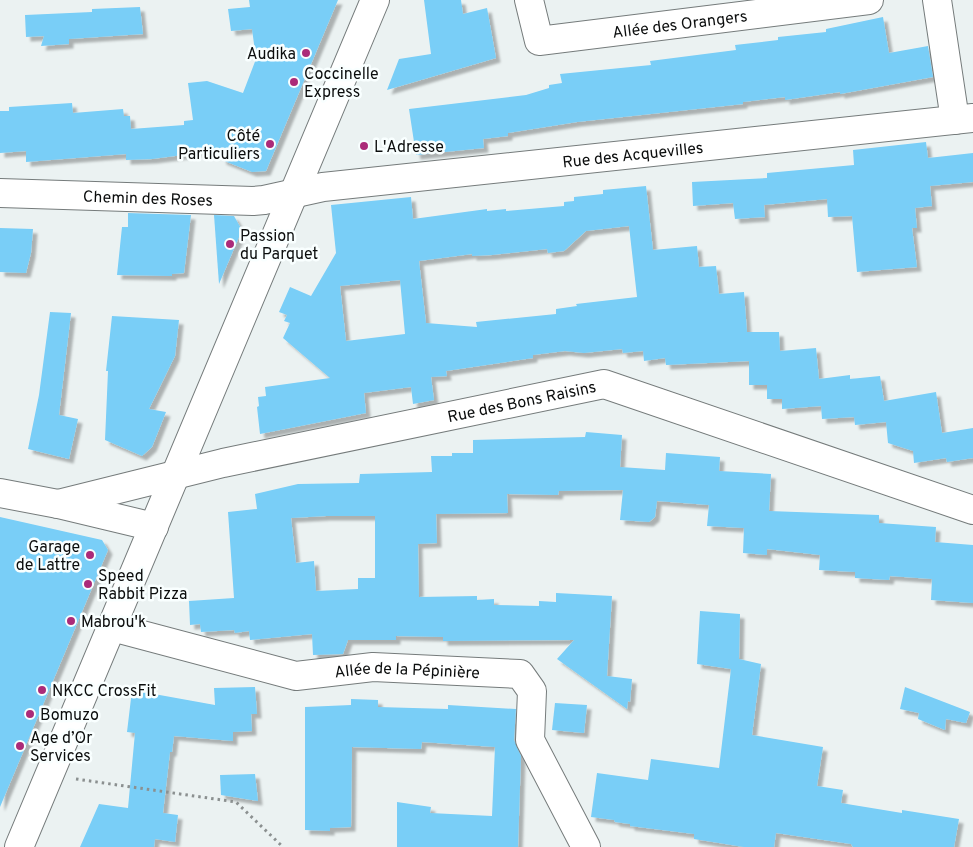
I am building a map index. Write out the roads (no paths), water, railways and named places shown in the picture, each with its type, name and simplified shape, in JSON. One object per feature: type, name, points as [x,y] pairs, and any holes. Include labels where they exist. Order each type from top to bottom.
[{"type":"street","points":[[19,847],[375,0]]},
{"type":"street","name":"Allée des Orangers","points":[[529,0],[539,41],[864,0]]},
{"type":"street","points":[[937,0],[964,119]]},
{"type":"street","name":"Rue des Acquevilles","points":[[294,194],[324,187],[964,119]]},
{"type":"street","name":"Chemin des Roses","points":[[0,193],[253,201],[294,194]]},
{"type":"street","name":"Rue des Bons Raisins","points":[[58,504],[223,463],[604,384],[973,510]]},
{"type":"street","points":[[0,493],[58,504],[154,527]]},
{"type":"street","name":"Allée de la Pépinière","points":[[112,627],[296,676],[373,667],[520,674],[532,690],[530,740],[586,847]]},
{"type":"place","name":"Audika","points":[[306,53]]},
{"type":"place","name":"Coccinelle Express","points":[[294,82]]},
{"type":"place","name":"Côté Particuliers","points":[[270,144]]},
{"type":"place","name":"L'Adresse","points":[[364,146]]},
{"type":"place","name":"Passion du Parquet","points":[[230,244]]},
{"type":"place","name":"Garage de Lattre","points":[[90,555]]},
{"type":"place","name":"Speed Rabbit Pizza","points":[[88,584]]},
{"type":"place","name":"Mabrou'k","points":[[71,621]]},
{"type":"place","name":"NKCC CrossFit","points":[[42,690]]},
{"type":"place","name":"Bomuzo","points":[[30,714]]},
{"type":"place","name":"Age d’Or Services","points":[[20,746]]}]
